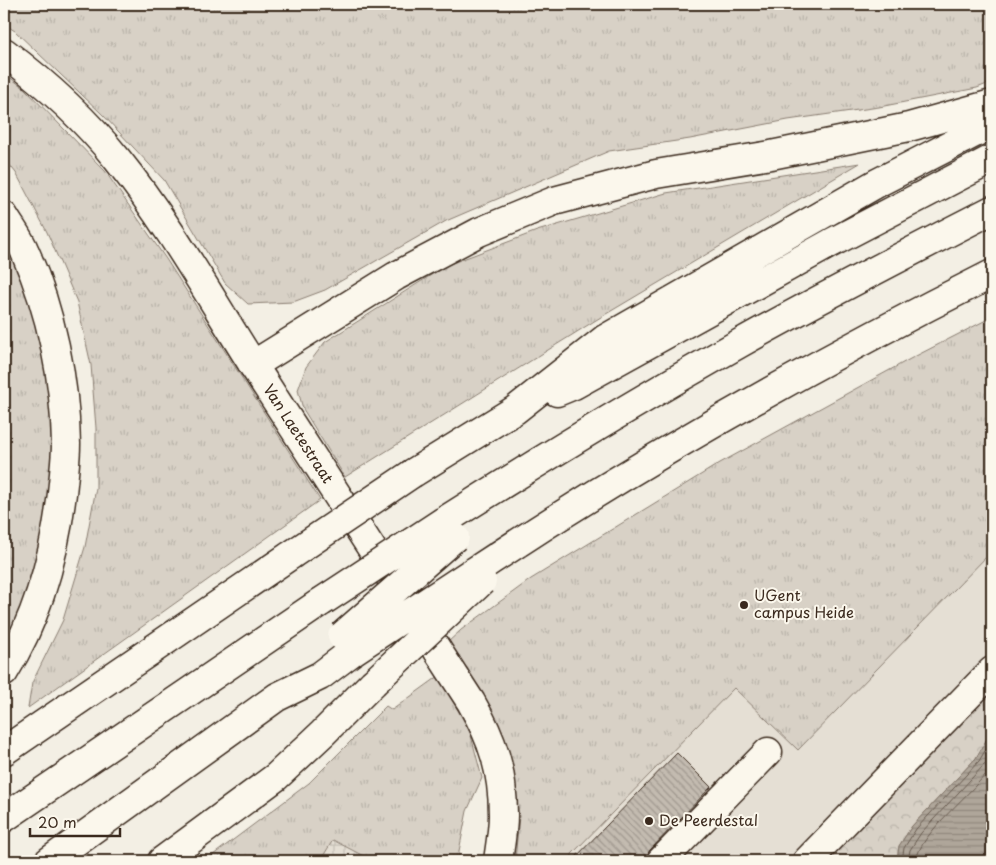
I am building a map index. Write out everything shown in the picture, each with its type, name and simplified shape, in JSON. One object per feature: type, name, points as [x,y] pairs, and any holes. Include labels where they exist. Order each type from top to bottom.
[{"type":"main road","name":"Van Laetestraat","points":[[4,52],[67,105],[117,159],[163,224],[466,694],[486,728],[496,756],[502,786],[503,817],[498,861]]},
{"type":"main road","points":[[253,365],[396,276],[478,232],[554,201],[656,174],[770,154],[909,126],[992,104]]},
{"type":"main road","points":[[4,751],[183,627],[413,473],[515,410],[606,339],[879,182],[992,124]]},
{"type":"main road","points":[[515,410],[574,384],[830,243],[992,159]]},
{"type":"main road","points":[[4,818],[321,602],[450,529],[559,449],[742,342],[850,283],[992,210]]},
{"type":"main road","points":[[4,216],[25,251],[47,312],[62,383],[66,444],[61,507],[49,564],[33,615],[4,672]]},
{"type":"main road","points":[[162,861],[276,777],[323,734],[478,576],[511,546],[701,430],[892,325],[992,274]]},
{"type":"main road","points":[[348,644],[450,529]]},
{"type":"main road","points":[[49,861],[277,697],[310,663],[478,576]]},
{"type":"main road","points":[[806,861],[992,671]]},
{"type":"main road","points":[[661,861],[768,752]]},
{"type":"shaded area","name":"UGent campus Heide","points":[[992,317],[992,861],[515,861],[519,816],[508,753],[461,630],[531,579],[720,463],[910,359]]},
{"type":"shaded area","points":[[333,840],[373,861],[320,861]]},
{"type":"green space","points":[[4,4],[992,4],[992,82],[977,88],[879,107],[788,120],[690,139],[609,151],[446,221],[325,290],[293,302],[248,304],[225,283],[164,180],[103,115],[15,31],[4,24]]},
{"type":"green space","points":[[4,73],[24,88],[105,171],[166,259],[320,500],[28,708],[32,683],[63,620],[85,547],[96,488],[96,428],[91,365],[77,302],[47,232],[16,173],[4,158]]},
{"type":"green space","points":[[860,163],[596,320],[345,477],[303,409],[298,390],[306,367],[325,342],[447,265],[537,231],[666,193]]},
{"type":"green space","points":[[4,245],[13,261],[35,318],[50,378],[53,421],[53,478],[34,580],[4,648]]},
{"type":"green space","name":"UGent campus Heide","points":[[992,317],[992,551],[798,750],[734,688],[572,854],[572,861],[515,861],[519,816],[508,753],[447,643],[461,630],[531,579],[720,463],[910,359]]},
{"type":"green space","points":[[439,676],[470,732],[482,778],[467,811],[459,851],[459,861],[373,861],[333,840],[320,861],[205,861],[309,783],[386,706],[392,710]]},
{"type":"green space","points":[[992,682],[992,730],[976,758],[912,826],[899,846],[897,861],[817,861]]},
{"type":"water","points":[[992,730],[992,854],[983,861],[897,861],[899,846],[912,826],[976,758]]},
{"type":"building","name":"De Peerdestal","points":[[677,753],[711,787],[650,850],[646,861],[572,861]]},
{"type":"place","name":"UGent campus Heide","points":[[744,605]]},
{"type":"place","name":"De Peerdestal","points":[[649,821]]}]
